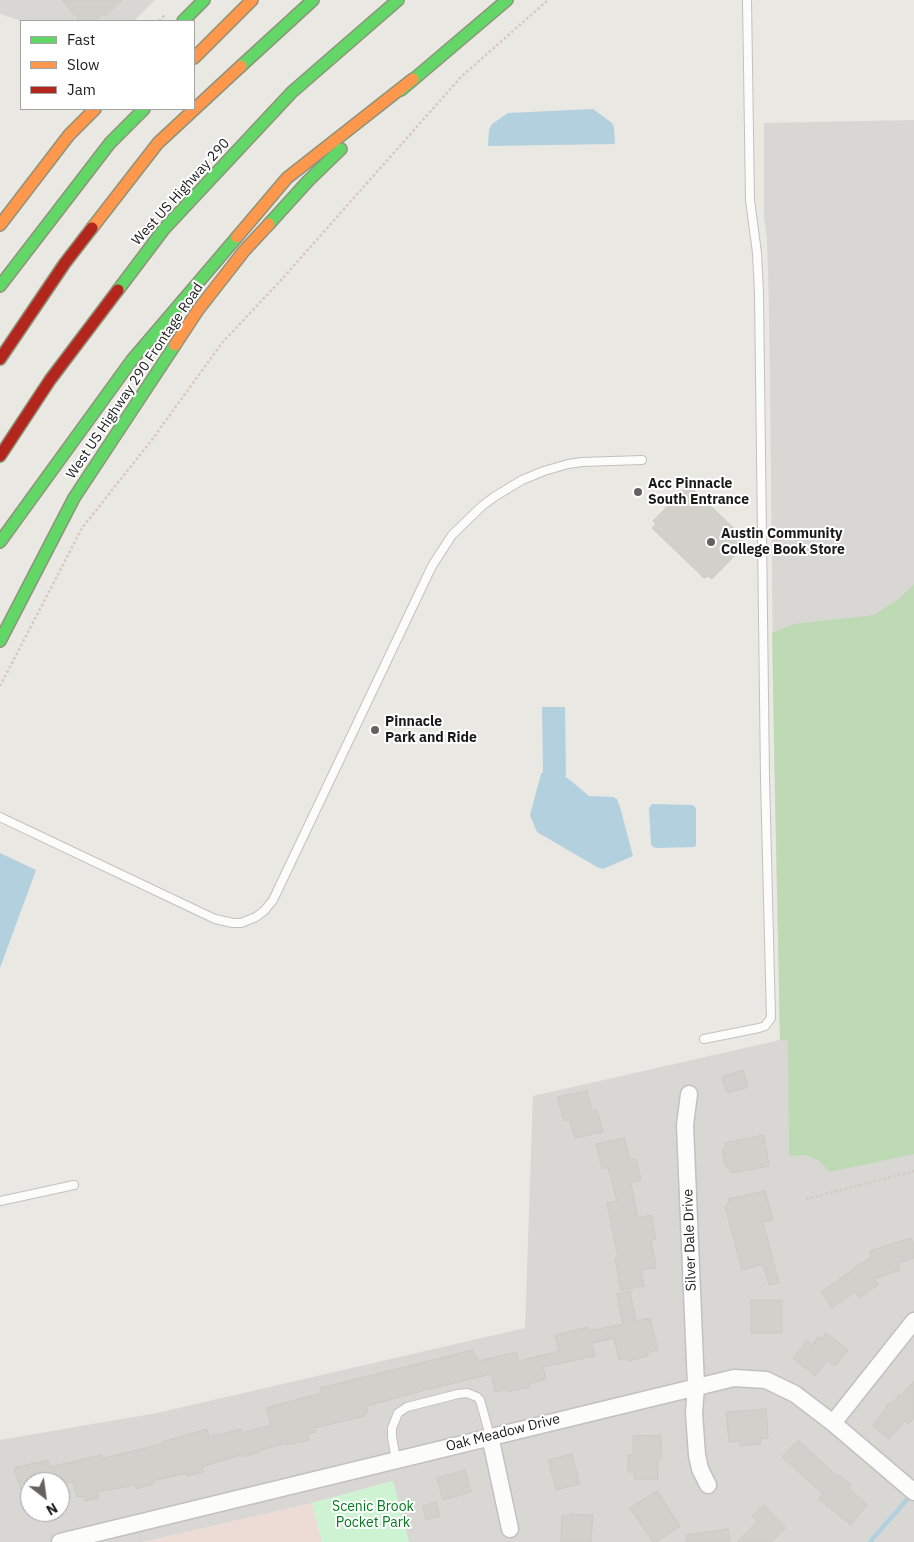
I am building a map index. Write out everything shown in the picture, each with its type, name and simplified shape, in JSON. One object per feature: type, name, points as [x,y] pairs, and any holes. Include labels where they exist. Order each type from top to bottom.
[{"type":"main road","points":[[184,20],[204,0]]},
{"type":"main road","points":[[195,57],[252,0]]},
{"type":"main road","points":[[195,108],[313,0]]},
{"type":"main road","name":"West US Highway 290","points":[[0,456],[50,380],[164,228],[292,92],[398,0]]},
{"type":"main road","name":"West US Highway 290 Frontage Road","points":[[0,642],[74,498],[198,310],[244,251],[308,181],[413,79],[507,0]]},
{"type":"main road","points":[[0,542],[132,360],[287,178],[413,79]]},
{"type":"main road","points":[[0,225],[70,135],[94,110]]},
{"type":"main road","points":[[0,286],[110,143],[143,110]]},
{"type":"main road","points":[[0,359],[64,263],[158,142],[193,110]]},
{"type":"street","name":"Silver Dale Drive","points":[[689,1094],[685,1125],[696,1386],[694,1413],[696,1455],[708,1485]]},
{"type":"street","points":[[833,1423],[914,1321]]},
{"type":"street","name":"Oak Meadow Drive","points":[[60,1542],[734,1378],[766,1380],[795,1394],[833,1423],[914,1492]]},
{"type":"street","points":[[490,1436],[510,1529]]},
{"type":"lane","points":[[704,1039],[766,1026],[771,1018],[765,778],[759,293],[758,260],[750,200],[747,0]]},
{"type":"lane","points":[[0,817],[215,919],[241,923],[256,917],[273,900],[423,583],[442,548],[452,535],[482,506],[522,480],[544,471],[582,462],[642,460]]},
{"type":"lane","points":[[0,1200],[74,1185]]},
{"type":"lane","points":[[396,1460],[392,1428],[398,1414],[407,1407],[458,1394],[467,1393],[477,1396],[480,1400],[490,1436]]},
{"type":"path","points":[[0,686],[82,528],[151,441],[222,343],[282,279],[461,77],[548,0]]},
{"type":"path","points":[[806,1198],[914,1171]]},
{"type":"shaded area","points":[[0,0],[155,0],[135,20],[20,21],[0,14]]},
{"type":"shaded area","points":[[914,120],[914,1542],[409,1542],[393,1481],[312,1503],[143,1542],[0,1542],[0,1440],[157,1413],[525,1328],[533,1096],[780,1040],[774,751],[769,309],[767,239],[764,218],[764,123]]},
{"type":"shaded area","points":[[312,1503],[322,1542],[143,1542]]},
{"type":"green space","points":[[914,584],[914,1154],[830,1172],[819,1161],[806,1155],[789,1156],[788,1039],[780,1040],[772,633],[794,624],[874,615],[901,597]]},
{"type":"green space","name":"Scenic Brook Pocket Park","points":[[393,1481],[409,1542],[322,1542],[312,1503]]},
{"type":"water","points":[[593,109],[612,123],[615,144],[488,146],[489,130],[492,124],[508,113]]},
{"type":"water","points":[[542,707],[565,707],[565,776],[589,796],[613,797],[617,799],[633,856],[603,869],[537,832],[530,815],[543,772]]},
{"type":"water","points":[[652,804],[694,806],[696,809],[695,847],[653,847],[651,844],[649,808]]},
{"type":"water","points":[[0,853],[36,870],[0,968]]},
{"type":"building","points":[[62,0],[122,0],[106,16],[104,13],[95,20],[79,20]]},
{"type":"building","points":[[685,488],[688,491],[692,488],[744,538],[740,542],[744,546],[712,579],[708,576],[704,578],[652,528],[656,524],[653,521]]},
{"type":"building","points":[[743,1070],[748,1087],[727,1093],[722,1077]]},
{"type":"building","points":[[587,1091],[592,1111],[597,1110],[603,1132],[575,1138],[569,1119],[564,1121],[557,1097]]},
{"type":"building","points":[[764,1135],[769,1166],[731,1173],[730,1168],[725,1166],[722,1150],[726,1147],[725,1143]]},
{"type":"building","points":[[624,1138],[630,1160],[636,1159],[641,1180],[631,1183],[638,1218],[651,1215],[656,1239],[651,1240],[656,1268],[641,1270],[644,1286],[621,1290],[615,1259],[618,1258],[607,1203],[617,1201],[608,1167],[602,1169],[596,1144]]},
{"type":"building","points":[[765,1191],[773,1220],[763,1222],[779,1283],[769,1285],[763,1264],[742,1270],[725,1206],[729,1203],[728,1199]]},
{"type":"building","points":[[911,1238],[914,1247],[914,1258],[898,1263],[900,1270],[874,1279],[878,1285],[859,1298],[855,1292],[832,1308],[821,1292],[872,1256],[870,1251]]},
{"type":"building","points":[[630,1291],[636,1321],[650,1318],[658,1350],[647,1353],[648,1356],[628,1361],[627,1358],[619,1360],[614,1338],[592,1343],[595,1356],[543,1367],[546,1379],[529,1384],[530,1387],[507,1392],[507,1389],[495,1392],[491,1374],[426,1390],[366,1406],[368,1412],[364,1413],[365,1416],[315,1428],[316,1432],[308,1434],[309,1440],[287,1445],[286,1443],[244,1457],[243,1454],[202,1467],[203,1472],[187,1476],[186,1473],[152,1481],[153,1484],[136,1489],[135,1485],[97,1492],[99,1498],[85,1501],[84,1496],[77,1497],[73,1482],[70,1482],[70,1472],[20,1472],[20,1486],[14,1468],[48,1460],[50,1467],[101,1455],[101,1459],[162,1444],[162,1442],[207,1429],[209,1437],[241,1429],[242,1433],[271,1425],[266,1408],[321,1393],[320,1388],[473,1350],[479,1361],[516,1352],[519,1361],[559,1351],[555,1335],[588,1327],[589,1331],[623,1324],[617,1294]]},
{"type":"building","points":[[751,1300],[782,1300],[782,1333],[751,1333]]},
{"type":"building","points":[[826,1333],[848,1350],[835,1366],[828,1360],[815,1376],[793,1358],[807,1341],[812,1345],[818,1337],[821,1339]]},
{"type":"building","points":[[914,1381],[914,1418],[909,1424],[905,1421],[889,1439],[873,1426],[889,1403],[891,1404],[899,1395],[901,1396]]},
{"type":"building","points":[[766,1409],[768,1438],[760,1439],[761,1444],[740,1446],[739,1441],[729,1442],[726,1412]]},
{"type":"building","points":[[661,1435],[662,1459],[658,1459],[658,1479],[634,1479],[634,1472],[628,1472],[628,1455],[633,1455],[633,1436]]},
{"type":"building","points":[[799,1441],[838,1477],[839,1475],[851,1485],[848,1488],[867,1504],[851,1525],[819,1499],[823,1494],[782,1457]]},
{"type":"building","points":[[572,1454],[580,1484],[556,1490],[548,1460]]},
{"type":"building","points":[[465,1470],[471,1492],[443,1500],[437,1478]]},
{"type":"building","points":[[657,1491],[680,1526],[656,1542],[653,1542],[630,1508]]},
{"type":"building","points":[[436,1502],[440,1516],[426,1520],[423,1506]]},
{"type":"building","points":[[764,1505],[786,1528],[771,1542],[737,1542],[757,1522],[752,1516]]},
{"type":"building","points":[[562,1515],[593,1515],[591,1542],[561,1542]]},
{"type":"building","points":[[728,1529],[730,1542],[686,1542],[686,1535]]},
{"type":"waterway","points":[[870,1542],[911,1495]]},
{"type":"traffic: fast","points":[[184,20],[204,0]]},
{"type":"traffic: fast","points":[[241,66],[313,0]]},
{"type":"traffic: fast","points":[[118,290],[164,229],[292,92],[398,0]]},
{"type":"traffic: fast","points":[[401,90],[507,0]]},
{"type":"traffic: fast","points":[[0,286],[110,143],[143,110]]},
{"type":"traffic: fast","points":[[269,224],[308,181],[341,149]]},
{"type":"traffic: fast","points":[[0,542],[132,360],[237,237]]},
{"type":"traffic: fast","points":[[0,641],[74,498],[175,345]]},
{"type":"traffic: slow","points":[[195,57],[252,0]]},
{"type":"traffic: slow","points":[[195,109],[241,66]]},
{"type":"traffic: slow","points":[[237,237],[287,178],[413,79]]},
{"type":"traffic: slow","points":[[0,225],[69,135],[94,110]]},
{"type":"traffic: slow","points":[[92,228],[158,143],[194,110]]},
{"type":"traffic: slow","points":[[175,345],[198,310],[244,251],[269,224]]},
{"type":"traffic: jam","points":[[0,359],[65,263],[92,228]]},
{"type":"traffic: jam","points":[[0,456],[50,380],[118,290]]},
{"type":"place","name":"Acc Pinnacle South Entrance","points":[[638,492]]},
{"type":"place","name":"Austin Community College Book Store","points":[[711,542]]},
{"type":"place","name":"Pinnacle Park and Ride","points":[[375,730]]}]
